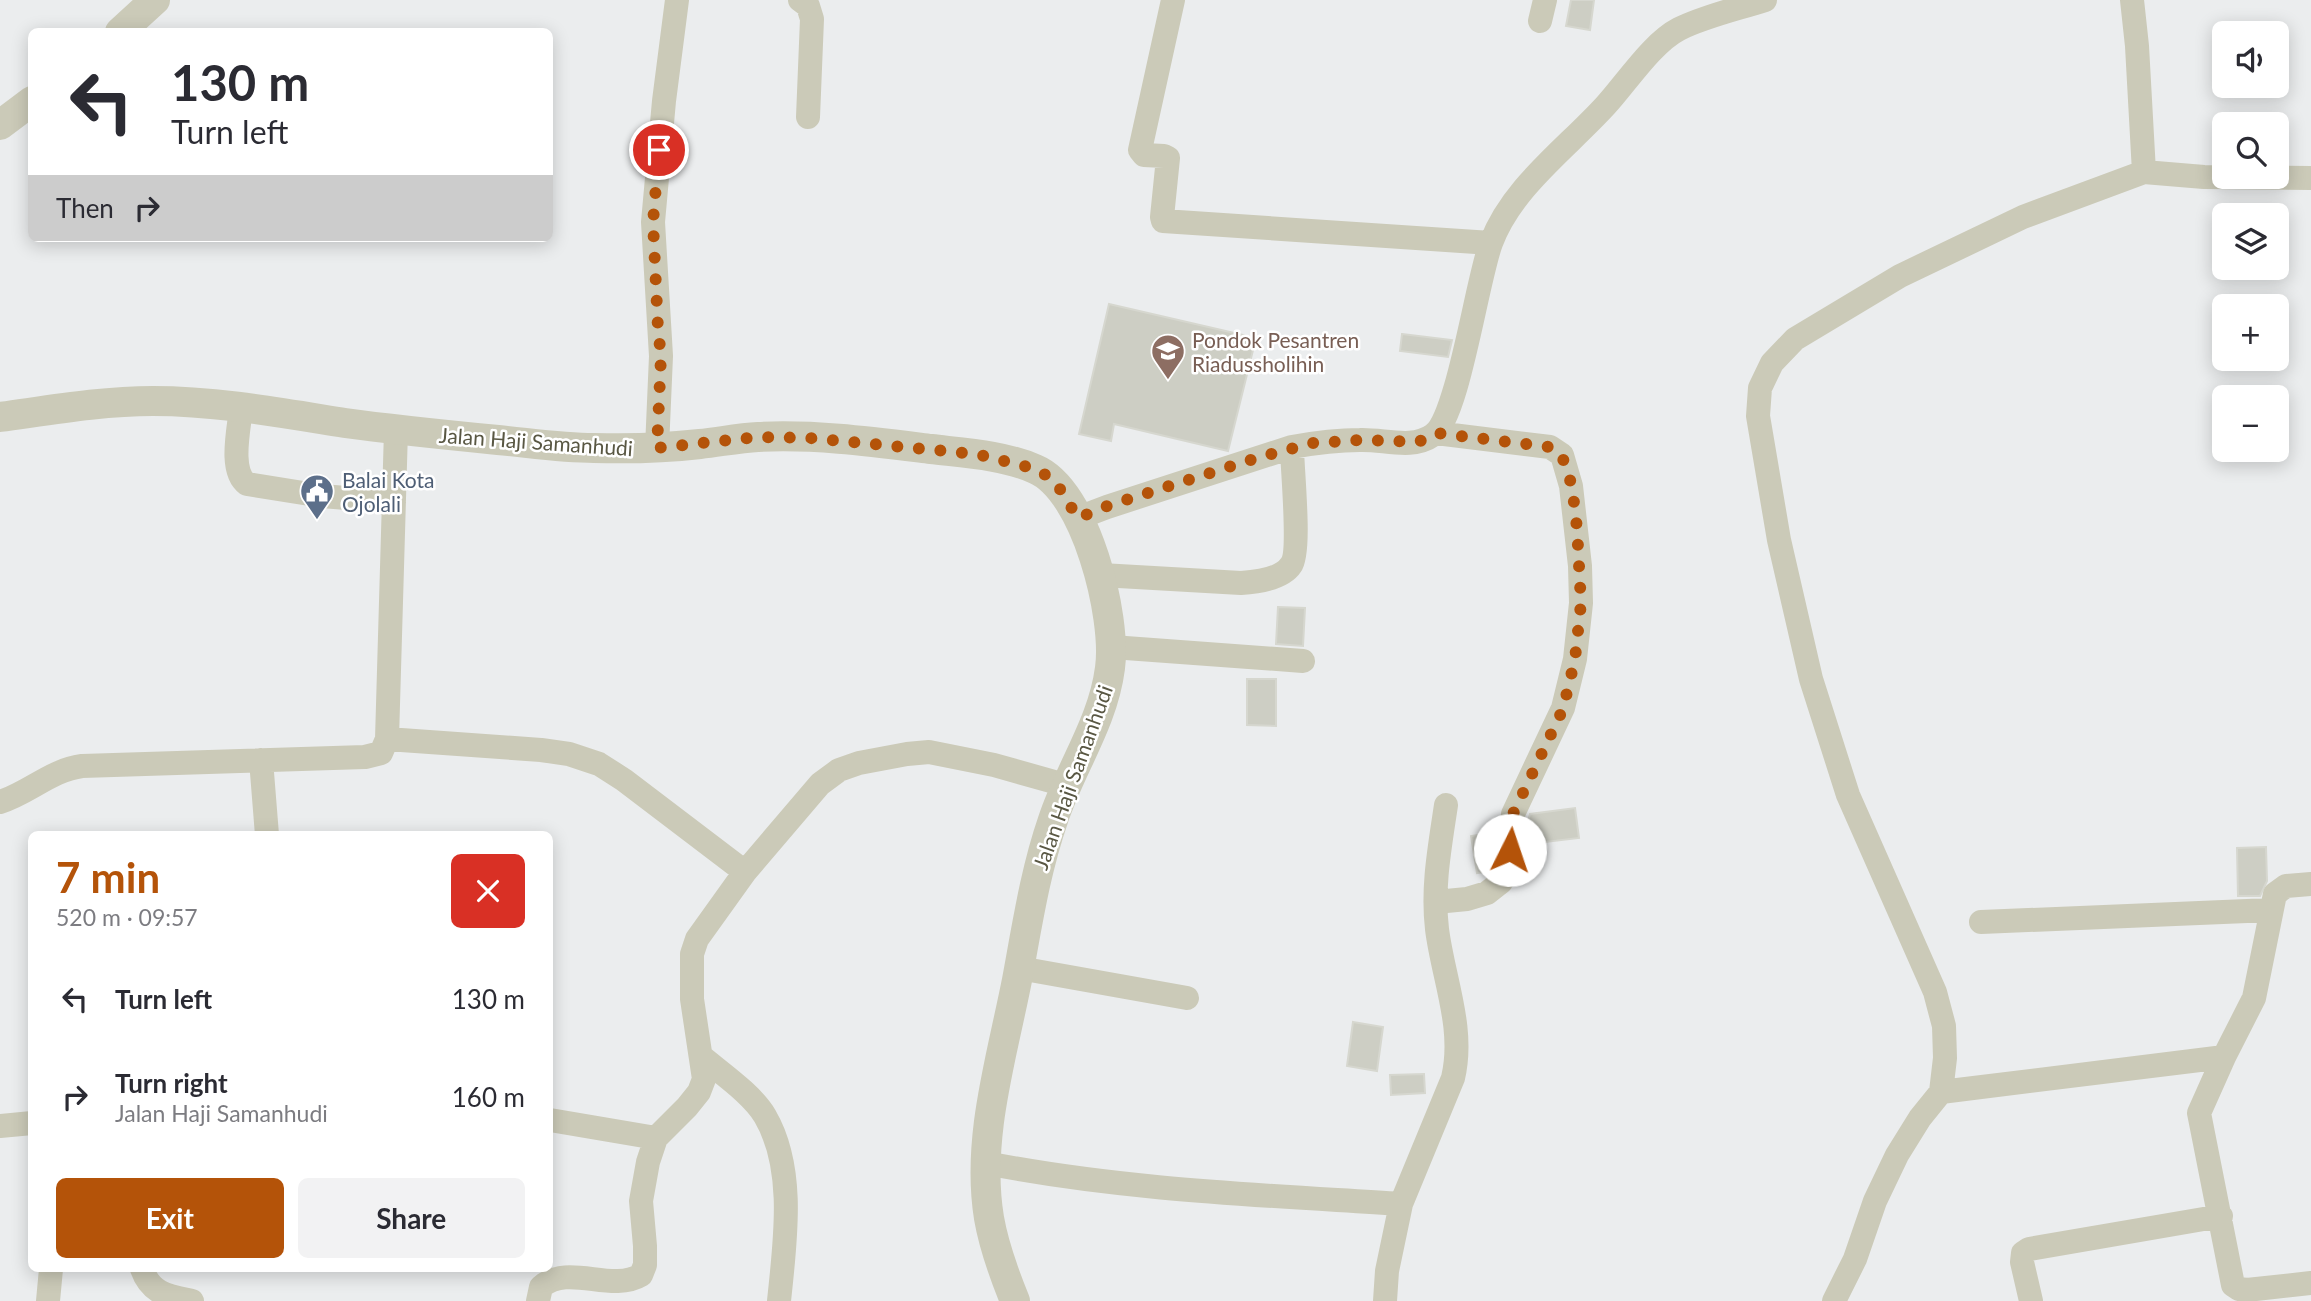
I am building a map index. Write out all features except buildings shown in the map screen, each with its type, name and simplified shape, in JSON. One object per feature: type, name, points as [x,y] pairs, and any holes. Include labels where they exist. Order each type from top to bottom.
[{"type":"street","points":[[124,28],[155,0]]},
{"type":"street","points":[[657,448],[661,356],[653,222],[677,0]]},
{"type":"street","points":[[800,0],[808,6],[812,19],[808,117]]},
{"type":"street","points":[[1173,0],[1140,150],[1144,155],[1168,158],[1163,221],[1491,243]]},
{"type":"street","points":[[1078,518],[1107,506],[1292,447],[1362,440],[1418,442],[1436,433],[1443,424],[1453,395],[1491,243],[1517,198],[1604,107],[1658,44],[1679,29],[1765,0]]},
{"type":"street","points":[[2132,0],[2144,172]]},
{"type":"street","points":[[0,125],[28,104]]},
{"type":"street","points":[[1834,1301],[1855,1259],[1875,1200],[1897,1155],[1920,1118],[1941,1092],[1945,1058],[1944,1026],[1935,992],[1848,795],[1811,679],[1779,540],[1758,416],[1760,388],[1772,363],[1795,340],[1900,276],[2023,217],[2144,172],[2204,177],[2311,178]]},
{"type":"street","name":"Jalan Haji Samanhudi","points":[[0,418],[102,404],[153,401],[241,408],[396,430],[554,446],[657,448],[757,437],[810,438],[976,454],[1036,469],[1049,477],[1058,486],[1078,518],[1101,575],[1112,647],[1110,669],[1096,724],[1065,785],[1037,869],[994,1091],[986,1163],[989,1216],[1003,1272],[1015,1301]]},
{"type":"street","points":[[241,408],[237,463],[238,473],[247,484],[394,502]]},
{"type":"street","points":[[0,802],[22,794],[69,768],[373,756],[383,750],[387,739],[396,430]]},
{"type":"street","points":[[1436,433],[1550,447],[1562,456],[1572,486],[1581,603],[1575,659],[1563,709],[1513,814],[1507,872],[1501,882],[1488,893],[1467,899],[1436,902]]},
{"type":"street","points":[[1101,575],[1241,583],[1257,582],[1289,568],[1294,559],[1296,535],[1292,447]]},
{"type":"street","points":[[1112,647],[1303,661]]},
{"type":"street","points":[[387,739],[541,750],[569,754],[599,764],[745,872]]},
{"type":"street","points":[[538,1301],[541,1287],[556,1278],[625,1280],[641,1275],[645,1265],[641,1201],[656,1138],[687,1107],[705,1079],[692,999],[692,954],[697,939],[745,872],[820,784],[839,771],[859,763],[929,752],[983,762],[1065,785]]},
{"type":"street","points":[[261,760],[267,831]]},
{"type":"street","points":[[1385,1301],[1387,1270],[1401,1203],[1456,1065],[1456,1032],[1440,950],[1436,902],[1437,868],[1446,806]]},
{"type":"street","points":[[2311,884],[2286,886],[2275,894],[2254,998],[2199,1113],[2233,1285],[2248,1290],[2311,1283]]},
{"type":"street","points":[[1981,922],[2271,911]]},
{"type":"street","points":[[1019,968],[1187,998]]},
{"type":"street","points":[[702,1057],[740,1089],[764,1114],[775,1137],[782,1167],[785,1213],[779,1301]]},
{"type":"street","points":[[1941,1092],[2224,1058]]},
{"type":"street","points":[[553,1121],[656,1138]]},
{"type":"street","points":[[0,1126],[28,1123]]},
{"type":"street","points":[[986,1163],[1053,1177],[1133,1186],[1401,1203]]},
{"type":"street","points":[[2031,1301],[2022,1262],[2023,1253],[2029,1249],[2221,1216]]},
{"type":"street","points":[[48,1301],[51,1272]]},
{"type":"street","points":[[144,1272],[156,1291],[192,1301]]},
{"type":"place","name":"Pondok Pesantren Riadussholihin","points":[[1168,381]]},
{"type":"place","name":"Balai Kota Ojolali","points":[[317,521]]},
{"type":"route","points":[[659,150],[653,222],[661,356],[657,448],[757,437],[866,442],[976,454],[1036,469],[1049,477],[1058,486],[1078,518],[1107,506],[1260,457],[1313,443],[1362,440],[1408,443],[1425,440],[1436,433],[1550,447],[1557,451],[1562,456],[1572,486],[1577,528],[1581,603],[1575,659],[1563,709],[1513,814],[1510,850]]}]
